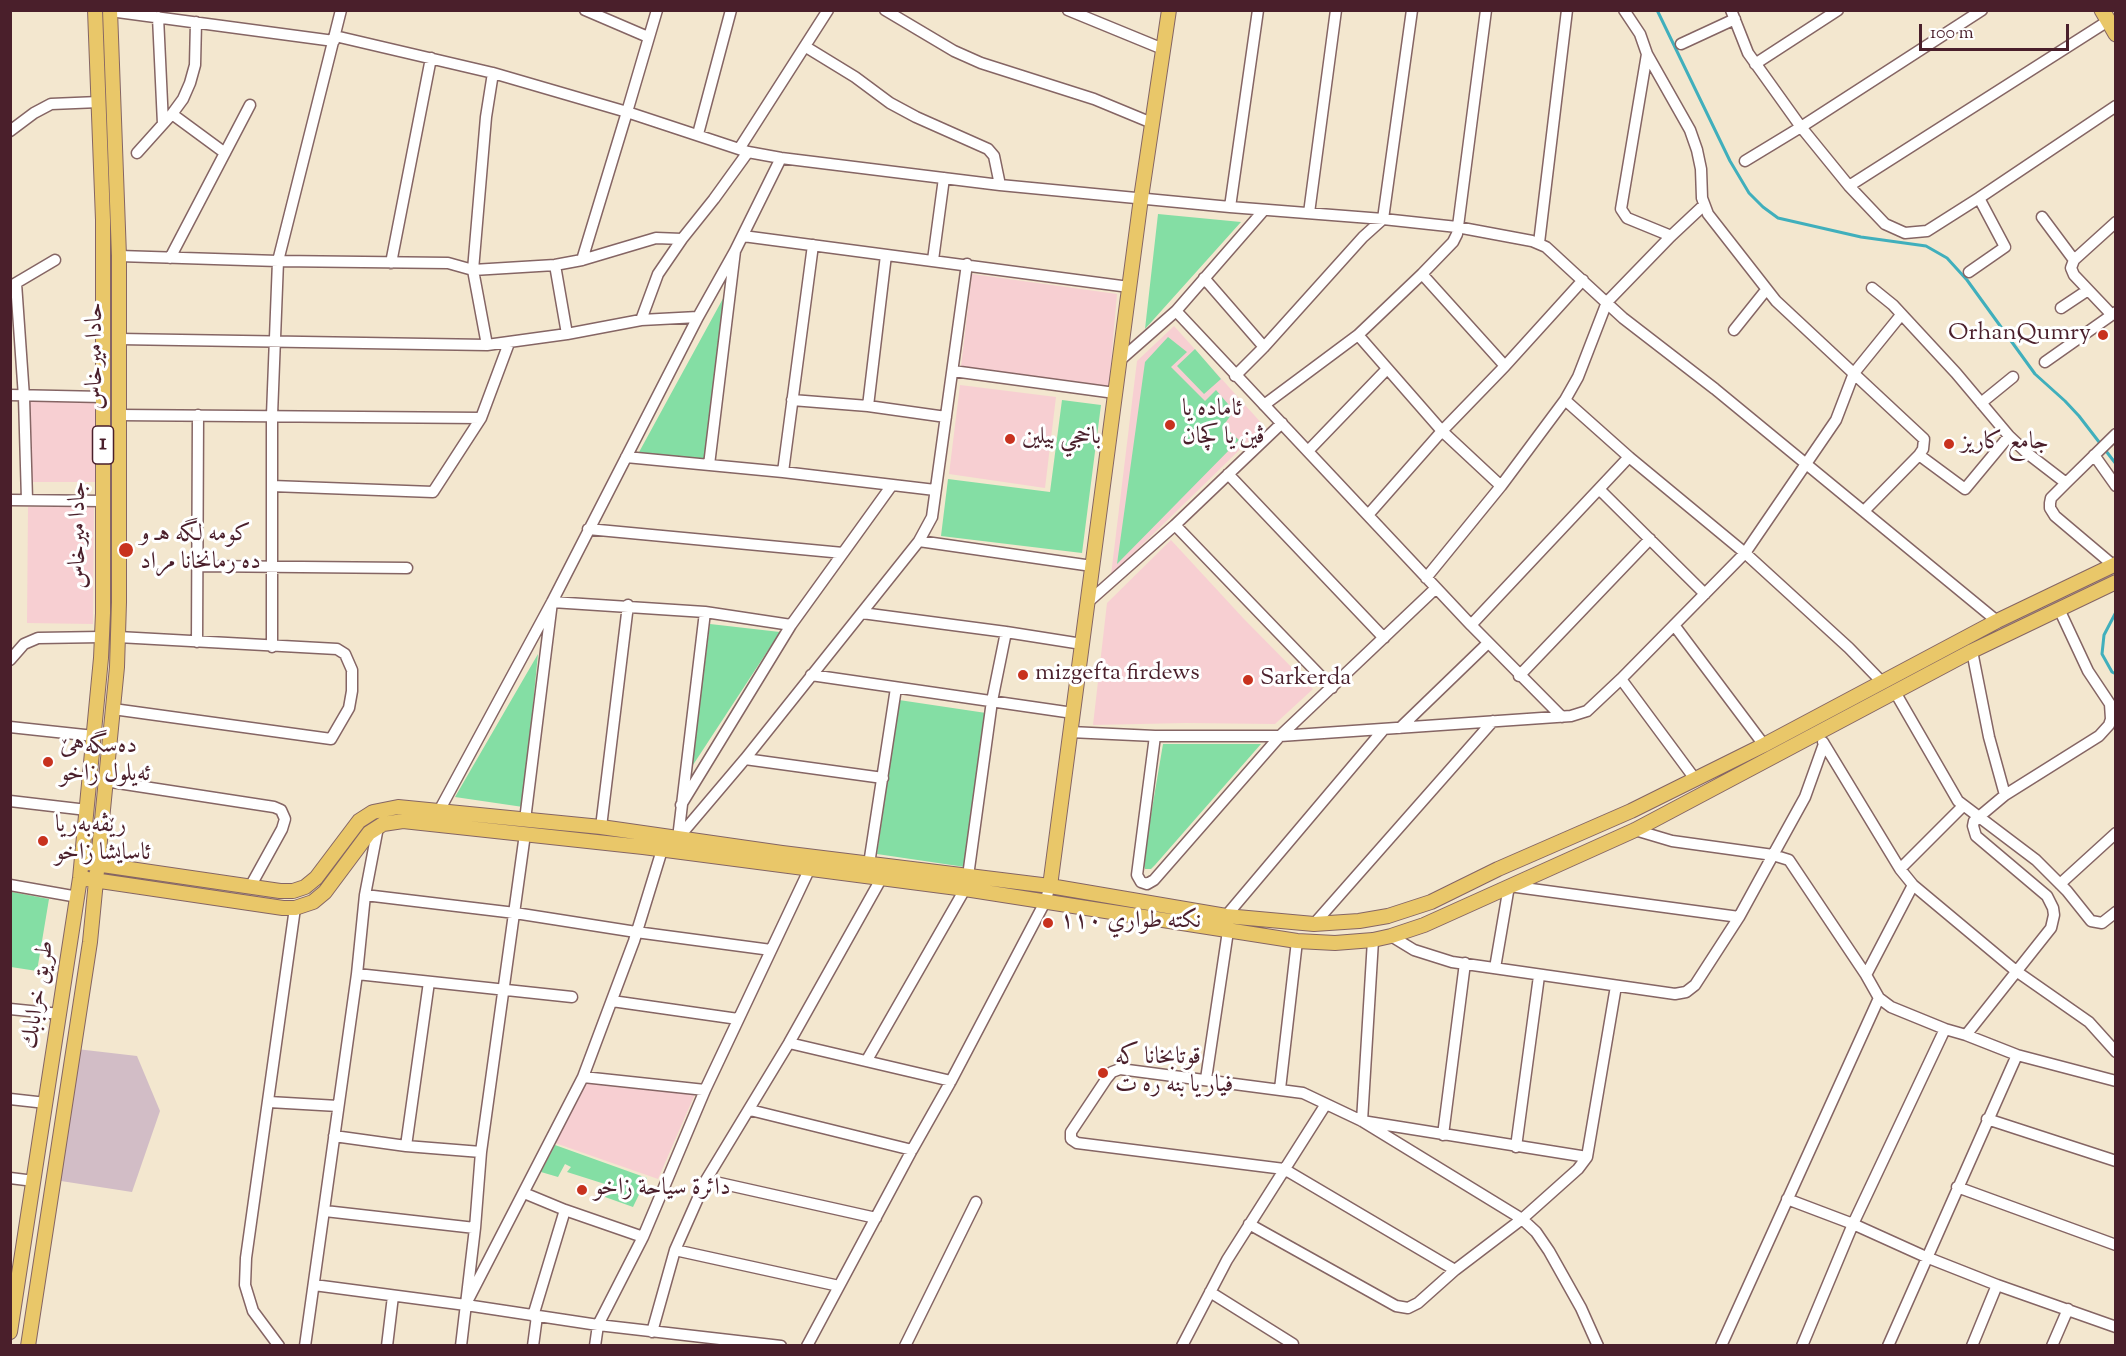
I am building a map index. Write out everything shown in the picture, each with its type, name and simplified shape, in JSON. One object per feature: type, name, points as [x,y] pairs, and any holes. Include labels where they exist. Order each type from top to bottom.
[{"type":"highway","points":[[2105,16],[2115,34]]},
{"type":"main road","points":[[1050,886],[1141,198],[1169,10]]},
{"type":"main road","name":"حادا ميرخاس","points":[[28,1346],[90,942],[118,637],[119,256],[110,11]]},
{"type":"main road","name":"جادا ميرخاس","points":[[80,878],[102,637],[103,220],[99,102],[92,12]]},
{"type":"main road","points":[[80,878],[295,908],[313,902],[325,892],[363,840],[378,827],[390,822],[403,821],[623,845],[881,879],[1050,886],[1226,916],[1314,924],[1373,919],[1417,907],[1663,795],[1764,745],[1997,621],[2114,565]]},
{"type":"main road","points":[[2087,579],[2097,592]]},
{"type":"main road","points":[[82,862],[286,892],[305,887],[316,878],[353,827],[373,812],[398,807],[604,828],[869,864],[966,883],[1045,902],[1297,941],[1335,943],[1373,940],[1424,925],[1635,830],[1821,739],[1895,692],[1972,651],[2115,582]]},
{"type":"main road","points":[[1663,795],[1674,809]]},
{"type":"main road","points":[[603,843],[609,839],[610,832],[604,828]]},
{"type":"main road","points":[[623,845],[621,838],[627,831]]},
{"type":"main road","name":"طريق خرابابك","points":[[11,1331],[16,1255],[34,1181],[80,878]]},
{"type":"street","points":[[272,647],[272,415],[278,261],[341,10]]},
{"type":"street","points":[[585,10],[648,37]]},
{"type":"street","points":[[582,260],[657,10]]},
{"type":"street","points":[[698,135],[731,10]]},
{"type":"street","points":[[641,320],[652,285],[682,239],[714,199],[828,10]]},
{"type":"street","points":[[885,10],[954,51],[981,63],[1094,99],[1152,123]]},
{"type":"street","points":[[1068,10],[1163,49]]},
{"type":"street","points":[[1230,207],[1258,10]]},
{"type":"street","points":[[1308,213],[1336,10]]},
{"type":"street","points":[[1235,376],[1383,219],[1412,10]]},
{"type":"street","points":[[1539,243],[1567,10]]},
{"type":"street","points":[[1624,10],[1640,34],[1647,54],[1690,130],[1701,169],[1703,206],[1708,214],[1766,290],[1797,322],[1920,434],[1924,444],[1919,455],[1864,511]]},
{"type":"street","points":[[1755,64],[1822,15],[1838,10]]},
{"type":"street","points":[[1745,161],[1801,128],[1982,10]]},
{"type":"street","points":[[110,11],[159,17],[192,18],[335,39],[431,58],[493,72],[743,150],[781,158],[1000,185],[1457,227],[1539,243],[1623,318],[1715,388],[1997,621]]},
{"type":"street","points":[[1264,405],[1358,335],[1453,242],[1457,234],[1485,11]]},
{"type":"street","points":[[1681,44],[1733,15],[1744,44],[1755,64],[1801,128],[1849,186],[1885,224],[1905,233],[1927,231],[2115,106]]},
{"type":"street","points":[[1849,186],[2105,16]]},
{"type":"street","points":[[159,17],[163,124]]},
{"type":"street","points":[[137,153],[183,99],[195,65],[192,18]]},
{"type":"street","points":[[806,47],[855,77],[890,103],[988,149],[994,156],[1000,185]]},
{"type":"street","points":[[1647,54],[1621,209],[1627,218],[1671,236]]},
{"type":"street","points":[[391,263],[431,58]]},
{"type":"street","points":[[487,345],[473,270],[486,117],[493,72]]},
{"type":"street","points":[[10,131],[34,113],[51,104],[99,102]]},
{"type":"street","points":[[170,258],[250,105]]},
{"type":"street","points":[[172,114],[225,153]]},
{"type":"street","points":[[439,811],[552,602],[698,317],[743,236],[781,158]]},
{"type":"street","points":[[933,260],[944,178]]},
{"type":"street","points":[[1969,272],[2005,247],[1979,198]]},
{"type":"street","points":[[1426,578],[1501,486],[1565,400],[1578,377],[1607,302],[1703,206]]},
{"type":"street","points":[[1119,361],[1176,311],[1264,210]]},
{"type":"street","points":[[2042,217],[2074,260]]},
{"type":"street","points":[[2045,362],[2114,314],[2072,272],[2072,264],[2115,222]]},
{"type":"street","points":[[743,236],[1129,287]]},
{"type":"street","points":[[119,256],[278,261],[448,262],[473,270],[555,265],[582,260],[656,238],[682,239]]},
{"type":"street","points":[[783,472],[813,245]]},
{"type":"street","points":[[709,465],[735,251]]},
{"type":"street","points":[[868,406],[886,255]]},
{"type":"street","points":[[27,500],[24,397],[13,285],[55,260]]},
{"type":"street","points":[[678,838],[745,759],[919,541],[932,517],[967,264]]},
{"type":"street","points":[[555,265],[567,334]]},
{"type":"street","points":[[1422,274],[1505,366]]},
{"type":"street","points":[[1204,278],[1264,347]]},
{"type":"street","points":[[1368,515],[1442,431],[1583,280]]},
{"type":"street","points":[[1872,288],[1901,315],[1956,374],[2009,436],[2066,483]]},
{"type":"street","points":[[1734,330],[1766,290]]},
{"type":"street","points":[[2061,308],[2088,290]]},
{"type":"street","points":[[1176,311],[1488,644],[1562,717]]},
{"type":"street","points":[[1070,732],[1155,736],[1280,736],[1579,714],[1594,706],[1744,553],[1836,420],[1854,373],[1901,315]]},
{"type":"street","points":[[119,339],[487,345],[567,334],[641,320],[698,317]]},
{"type":"street","points":[[1358,335],[1442,431],[1501,486]]},
{"type":"street","points":[[272,486],[433,492],[481,418],[509,343]]},
{"type":"street","points":[[1308,451],[1388,369]]},
{"type":"street","points":[[953,371],[1115,393]]},
{"type":"street","points":[[1981,403],[2013,377]]},
{"type":"street","points":[[10,395],[103,397]]},
{"type":"street","points":[[792,400],[868,406],[946,417]]},
{"type":"street","points":[[1565,400],[1744,553],[1849,648],[1881,681]]},
{"type":"street","points":[[119,415],[481,418]]},
{"type":"street","points":[[197,642],[198,415]]},
{"type":"street","points":[[1087,603],[1175,525],[1282,423]]},
{"type":"street","points":[[1919,455],[1965,489],[2009,436]]},
{"type":"street","points":[[2114,436],[2051,498],[2050,508],[2114,565]]},
{"type":"street","points":[[2094,455],[2115,486]]},
{"type":"street","points":[[626,457],[935,490]]},
{"type":"street","points":[[1471,626],[1629,457]]},
{"type":"street","points":[[1228,474],[1384,638]]},
{"type":"street","points":[[681,805],[791,625],[892,485]]},
{"type":"street","points":[[1599,489],[1705,594]]},
{"type":"street","points":[[10,500],[103,501]]},
{"type":"street","points":[[1175,525],[1332,688]]},
{"type":"street","points":[[588,529],[843,553]]},
{"type":"street","points":[[1519,676],[1650,539]]},
{"type":"street","points":[[919,541],[1092,566]]},
{"type":"street","points":[[196,566],[408,568]]},
{"type":"street","points":[[1155,736],[1137,875],[1141,882],[1147,884],[1154,880],[1280,736],[1436,588]]},
{"type":"street","points":[[552,602],[628,605],[705,612],[791,625]]},
{"type":"street","points":[[525,820],[552,602]]},
{"type":"street","points":[[604,828],[628,605]]},
{"type":"street","points":[[1966,1035],[2052,928],[2054,915],[2054,908],[2047,896],[1976,836],[1973,826],[1978,817],[2005,795],[2099,736],[2109,725],[2114,712],[2088,671],[2059,609]]},
{"type":"street","points":[[678,838],[705,612]]},
{"type":"street","points":[[862,613],[1082,644]]},
{"type":"street","points":[[1674,625],[1764,745]]},
{"type":"street","points":[[867,1060],[966,883],[992,701],[1006,632]]},
{"type":"street","points":[[10,660],[24,645],[38,638],[102,637]]},
{"type":"street","points":[[112,709],[331,739],[349,708],[352,691],[352,670],[345,654],[338,649],[118,637]]},
{"type":"street","points":[[1400,728],[1488,644]]},
{"type":"street","points":[[1972,651],[1987,729],[2005,795]]},
{"type":"street","points":[[811,675],[1073,713]]},
{"type":"street","points":[[1621,679],[1695,779]]},
{"type":"street","points":[[869,864],[896,688]]},
{"type":"street","points":[[1895,692],[1949,789],[1963,806],[2002,832],[2036,860],[2095,923],[2102,923],[2115,912]]},
{"type":"street","points":[[1314,924],[1493,721]]},
{"type":"street","points":[[10,727],[94,736]]},
{"type":"street","points":[[1226,916],[1384,729]]},
{"type":"street","points":[[1391,936],[1426,955],[1465,963],[1539,976],[1676,994],[1690,990],[1739,917],[1805,798],[1821,739]]},
{"type":"street","points":[[1821,739],[1900,869],[1913,885],[2016,971],[2089,1022],[2115,1052]]},
{"type":"street","points":[[745,759],[882,778]]},
{"type":"street","points":[[105,781],[274,807],[281,810],[285,819],[282,829],[250,887]]},
{"type":"street","points":[[10,801],[87,810]]},
{"type":"street","points":[[1900,869],[1963,806]]},
{"type":"street","points":[[305,1346],[357,974],[365,895],[378,827]]},
{"type":"street","points":[[1635,830],[1672,841],[1773,855],[1789,860],[1879,998],[1891,1007],[2017,1055],[2115,1081]]},
{"type":"street","points":[[2060,884],[2115,833]]},
{"type":"street","points":[[461,1346],[475,1228],[481,1152],[525,834]]},
{"type":"street","points":[[466,1305],[583,1077],[612,1001],[662,850]]},
{"type":"street","points":[[595,1346],[598,1325],[643,1237],[705,1090],[809,870]]},
{"type":"street","points":[[652,1332],[675,1250],[706,1180],[789,1044],[881,879]]},
{"type":"street","points":[[10,885],[78,897]]},
{"type":"street","points":[[1866,975],[1913,885]]},
{"type":"street","points":[[807,1346],[912,1149],[951,1081],[1045,902],[1050,886]]},
{"type":"street","points":[[1496,968],[1509,886],[1739,917]]},
{"type":"street","points":[[365,895],[515,913],[771,950]]},
{"type":"street","points":[[279,1346],[253,1311],[245,1285],[246,1258],[295,908]]},
{"type":"street","points":[[1206,1079],[1228,931]]},
{"type":"street","points":[[1362,1121],[1373,940]]},
{"type":"street","points":[[1280,1089],[1297,941]]},
{"type":"street","points":[[1443,1136],[1465,963]]},
{"type":"street","points":[[357,974],[572,997]]},
{"type":"street","points":[[1516,1147],[1539,976]]},
{"type":"street","points":[[406,1146],[429,982]]},
{"type":"street","points":[[1249,1224],[1402,1307],[1408,1308],[1418,1303],[1455,1270],[1522,1218],[1578,1169],[1587,1157],[1616,986]]},
{"type":"street","points":[[1721,1346],[1879,998]]},
{"type":"street","points":[[612,1001],[738,1019]]},
{"type":"street","points":[[10,1009],[60,1014]]},
{"type":"street","points":[[1802,1346],[1853,1224],[1945,1029]]},
{"type":"street","points":[[789,1044],[951,1081]]},
{"type":"street","points":[[1888,1346],[2017,1055]]},
{"type":"street","points":[[1455,1270],[1284,1169],[1077,1143],[1070,1137],[1072,1130],[1107,1078],[1116,1070],[1206,1079],[1303,1093],[1362,1121],[1522,1218],[1536,1232],[1549,1251],[1581,1308],[1596,1344]]},
{"type":"street","points":[[583,1077],[705,1090]]},
{"type":"street","points":[[10,1099],[46,1103]]},
{"type":"street","points":[[269,1102],[338,1106]]},
{"type":"street","points":[[1182,1346],[1227,1260],[1326,1104]]},
{"type":"street","points":[[750,1110],[912,1149]]},
{"type":"street","points":[[1987,1119],[2115,1161]]},
{"type":"street","points":[[1362,1121],[1443,1136],[1587,1157]]},
{"type":"street","points":[[334,1136],[406,1146],[481,1152]]},
{"type":"street","points":[[10,1178],[34,1181]]},
{"type":"street","points":[[706,1180],[876,1218]]},
{"type":"street","points":[[1957,1187],[2115,1245]]},
{"type":"street","points":[[524,1193],[643,1237]]},
{"type":"street","points":[[1787,1199],[1853,1224],[1996,1286],[2115,1327]]},
{"type":"street","points":[[910,1345],[976,1202]]},
{"type":"street","points":[[533,1346],[535,1316],[565,1210]]},
{"type":"street","points":[[325,1211],[475,1228]]},
{"type":"street","points":[[675,1250],[839,1286]]},
{"type":"street","points":[[314,1285],[737,1344],[781,1346]]},
{"type":"street","points":[[1972,1346],[1996,1286]]},
{"type":"street","points":[[1210,1292],[1293,1344]]},
{"type":"street","points":[[387,1346],[393,1296]]},
{"type":"street","points":[[2052,1346],[2068,1310]]},
{"type":"street","points":[[666,1346],[667,1334]]},
{"type":"shaded area","points":[[972,274],[1117,294],[1109,386],[961,366]]},
{"type":"shaded area","points":[[1174,326],[1264,426],[1111,575],[1137,361]]},
{"type":"shaded area","points":[[960,385],[1056,397],[1045,488],[949,474]]},
{"type":"shaded area","points":[[29,399],[96,399],[96,482],[30,482]]},
{"type":"shaded area","points":[[28,507],[94,507],[93,624],[27,623]]},
{"type":"shaded area","points":[[1171,540],[1313,689],[1275,724],[1093,725],[1107,603]]},
{"type":"shaded area","points":[[68,1048],[137,1056],[160,1111],[132,1192],[48,1179]]},
{"type":"shaded area","points":[[586,1080],[695,1094],[658,1179],[555,1143]]},
{"type":"green space","points":[[1158,214],[1241,222],[1145,329]]},
{"type":"green space","points":[[726,293],[704,461],[638,454]]},
{"type":"green space","points":[[1168,337],[1187,352],[1171,367],[1205,401],[1216,390],[1234,411],[1223,426],[1239,440],[1117,564],[1145,362]]},
{"type":"green space","points":[[1195,349],[1221,379],[1204,394],[1177,366]]},
{"type":"green space","points":[[1062,400],[1101,405],[1082,553],[941,536],[948,479],[1050,492]]},
{"type":"green space","points":[[710,624],[780,632],[691,768]]},
{"type":"green space","points":[[538,654],[523,807],[455,797]]},
{"type":"green space","points":[[899,700],[986,713],[965,867],[877,854]]},
{"type":"green space","points":[[1163,744],[1261,744],[1155,865],[1151,869],[1145,869],[1143,862]]},
{"type":"green space","points":[[12,892],[49,899],[37,971],[11,967]]},
{"type":"green space","points":[[555,1145],[647,1178],[633,1207],[605,1197],[608,1185],[567,1172],[571,1167],[565,1164],[558,1177],[541,1172]]},
{"type":"waterway","points":[[1657,10],[1730,161],[1749,193],[1763,207],[1778,218],[1861,237],[1926,246],[1947,258],[1967,280],[2035,374],[2079,416],[2116,464]]},
{"type":"waterway","points":[[2116,612],[2104,635],[2102,654],[2112,672],[2116,674]]},
{"type":"place","name":"OrhanQumry","points":[[2103,335]]},
{"type":"place","name":"ئاماده یا ڤین یا کچان","points":[[1170,425]]},
{"type":"place","name":"باخجي بيلين","points":[[1010,439]]},
{"type":"place","name":"جامع كاريز","points":[[1949,444]]},
{"type":"place","name":"كومه لگه هـ و ده رمانخانا مراد","points":[[126,550]]},
{"type":"place","name":"mizgefta firdews","points":[[1023,675]]},
{"type":"place","name":"Sarkerda","points":[[1248,680]]},
{"type":"place","name":"ده‌سگه‌هێ ئه‌يلول زاخو","points":[[48,762]]},
{"type":"place","name":"رێڤه‌به‌ريا ئاسايشا زاخو","points":[[43,841]]},
{"type":"place","name":"نكته طواري ١١٠","points":[[1048,923]]},
{"type":"place","name":"قوتابخانا كه فيار يا بنه ره ت","points":[[1103,1073]]},
{"type":"place","name":"دائرة سياحة زاخو","points":[[582,1190]]}]
